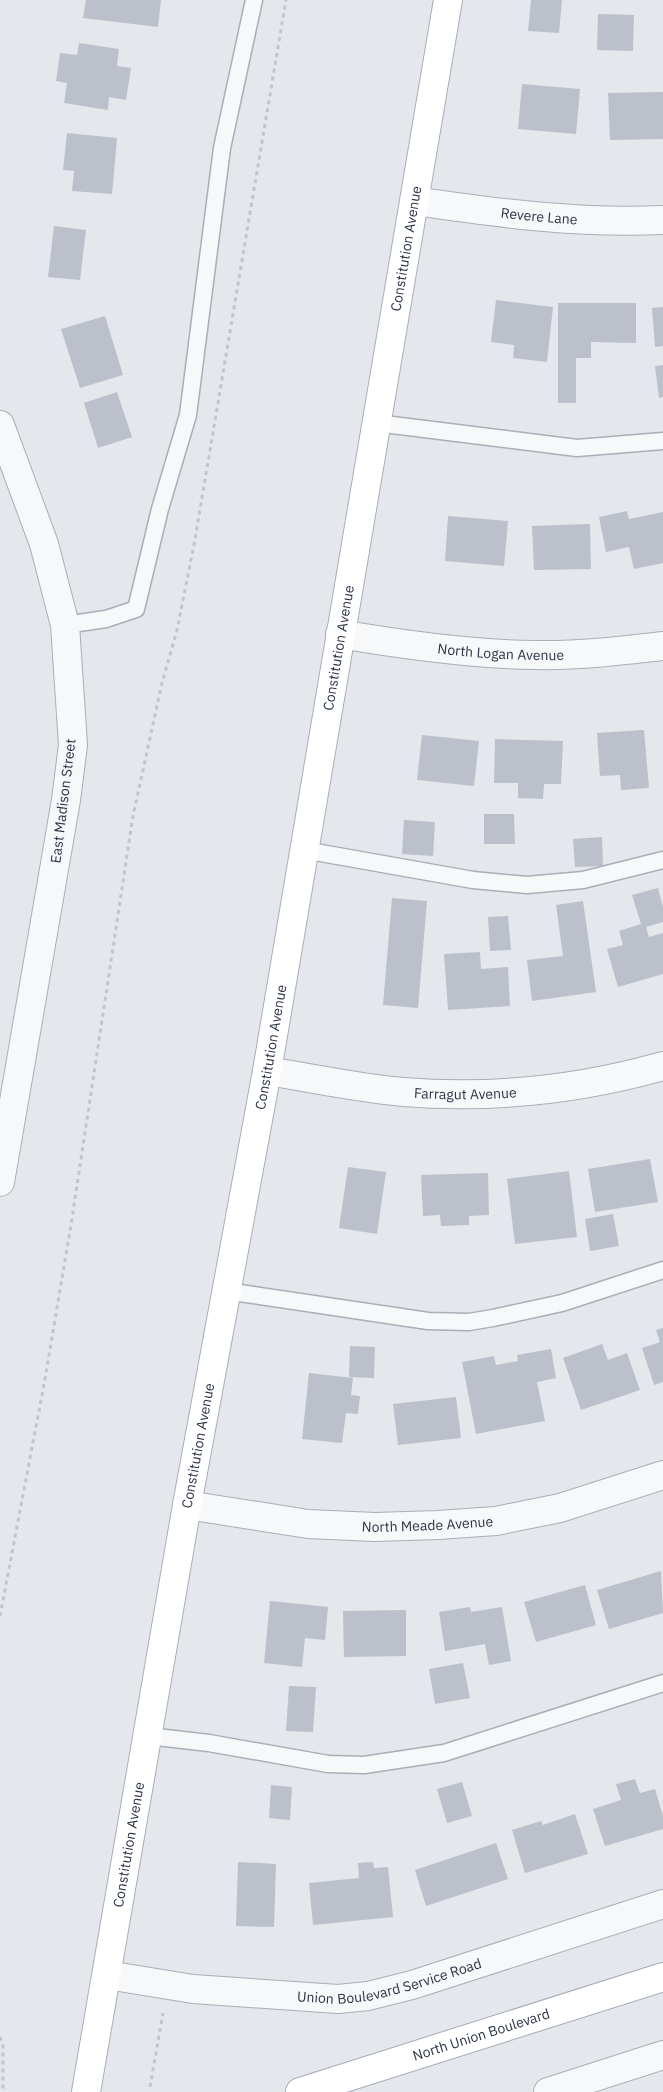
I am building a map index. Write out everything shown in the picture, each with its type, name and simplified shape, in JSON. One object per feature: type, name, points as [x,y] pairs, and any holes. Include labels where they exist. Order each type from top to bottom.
[{"type":"main road","name":"Constitution Avenue","points":[[86,2092],[187,1505],[267,1071],[448,0]]},
{"type":"main road","name":"North Union Boulevard","points":[[300,2092],[663,1977]]},
{"type":"street","name":"Revere Lane","points":[[415,201],[504,213],[568,219],[663,220]]},
{"type":"street","name":"East Madison Street","points":[[0,425],[44,544],[65,625],[73,745],[66,800],[0,1182]]},
{"type":"street","name":"North Logan Avenue","points":[[340,634],[414,647],[534,655],[599,653],[663,646]]},
{"type":"street","name":"Farragut Avenue","points":[[267,1071],[402,1092],[508,1094],[571,1086],[663,1066]]},
{"type":"street","name":"North Meade Avenue","points":[[187,1505],[308,1524],[375,1527],[448,1524],[496,1521],[560,1508],[663,1476]]},
{"type":"street","name":"Union Boulevard Service Road","points":[[107,1975],[193,1989],[338,1999],[368,1996],[412,1985],[663,1904]]},
{"type":"street","points":[[548,2092],[663,2055]]},
{"type":"lane","points":[[65,625],[106,619],[136,609],[160,509],[188,415],[222,148],[254,0]]},
{"type":"lane","points":[[376,423],[577,448],[663,441]]},
{"type":"lane","points":[[304,850],[472,880],[527,885],[583,880],[663,860]]},
{"type":"lane","points":[[226,1290],[428,1321],[469,1322],[562,1302],[663,1270]]},
{"type":"lane","points":[[148,1736],[209,1743],[328,1764],[364,1765],[444,1753],[663,1683]]},
{"type":"path","points":[[0,1616],[44,1380],[70,1225],[133,816],[162,683],[177,630],[194,545],[286,0]]},
{"type":"path","points":[[150,2087],[168,1985]]},
{"type":"path","points":[[0,2037],[3,2046],[4,2092]]},
{"type":"building","points":[[86,0],[161,0],[158,27],[83,18]]},
{"type":"building","points":[[531,0],[562,0],[559,33],[528,31]]},
{"type":"building","points":[[598,14],[634,15],[633,51],[597,50]]},
{"type":"building","points":[[79,43],[119,49],[117,66],[131,68],[126,100],[109,97],[108,110],[64,103],[67,83],[56,81],[60,53],[77,55]]},
{"type":"building","points":[[522,84],[580,89],[576,134],[518,129]]},
{"type":"building","points":[[663,92],[663,139],[610,140],[608,93]]},
{"type":"building","points":[[67,133],[117,138],[112,194],[72,191],[74,171],[63,170]]},
{"type":"building","points":[[54,226],[86,230],[80,280],[48,277]]},
{"type":"building","points":[[496,300],[553,307],[547,362],[513,358],[514,345],[491,342]]},
{"type":"building","points":[[558,303],[636,303],[636,343],[591,342],[591,358],[576,358],[576,403],[558,403]]},
{"type":"building","points":[[663,307],[663,346],[655,347],[652,308]]},
{"type":"building","points":[[105,316],[123,375],[80,388],[61,329]]},
{"type":"building","points":[[663,365],[663,397],[659,398],[655,366]]},
{"type":"building","points":[[117,392],[132,437],[98,448],[84,403]]},
{"type":"building","points":[[627,511],[629,519],[663,512],[663,563],[634,569],[629,547],[606,552],[599,517]]},
{"type":"building","points":[[448,516],[508,521],[504,566],[445,561]]},
{"type":"building","points":[[590,524],[591,569],[534,570],[532,526]]},
{"type":"building","points":[[644,730],[649,788],[621,790],[620,775],[600,776],[597,733]]},
{"type":"building","points":[[422,735],[479,741],[474,786],[417,780]]},
{"type":"building","points":[[495,739],[563,741],[561,784],[544,784],[543,799],[518,798],[518,783],[494,783]]},
{"type":"building","points":[[484,814],[514,814],[515,844],[484,844]]},
{"type":"building","points":[[404,820],[435,822],[433,856],[402,854]]},
{"type":"building","points":[[602,837],[603,866],[575,867],[573,839]]},
{"type":"building","points":[[658,888],[663,907],[663,922],[646,927],[649,937],[663,933],[663,974],[618,987],[607,949],[623,945],[619,931],[641,924],[632,895]]},
{"type":"building","points":[[392,898],[427,901],[418,1008],[383,1005]]},
{"type":"building","points":[[583,901],[596,992],[532,1001],[527,960],[563,956],[556,905]]},
{"type":"building","points":[[508,916],[511,950],[490,951],[488,917]]},
{"type":"building","points":[[480,952],[481,969],[508,967],[510,1006],[448,1010],[444,954]]},
{"type":"building","points":[[650,1159],[658,1202],[595,1212],[588,1169]]},
{"type":"building","points":[[348,1167],[386,1172],[377,1234],[339,1228]]},
{"type":"building","points":[[569,1171],[577,1237],[515,1244],[507,1179]]},
{"type":"building","points":[[488,1173],[489,1215],[469,1216],[469,1225],[441,1226],[440,1215],[423,1216],[421,1175]]},
{"type":"building","points":[[613,1214],[619,1246],[590,1251],[585,1219]]},
{"type":"building","points":[[663,1328],[663,1382],[654,1385],[642,1348],[660,1342],[656,1330]]},
{"type":"building","points":[[602,1344],[608,1360],[627,1353],[640,1390],[581,1410],[563,1358]]},
{"type":"building","points":[[350,1346],[375,1347],[374,1378],[349,1377]]},
{"type":"building","points":[[551,1349],[556,1378],[537,1382],[545,1421],[476,1434],[462,1362],[494,1356],[496,1365],[518,1361],[517,1355]]},
{"type":"building","points":[[309,1373],[353,1378],[351,1395],[360,1396],[358,1414],[346,1413],[342,1443],[302,1439]]},
{"type":"building","points":[[456,1397],[461,1438],[398,1445],[393,1404]]},
{"type":"building","points":[[661,1571],[663,1613],[609,1629],[597,1590]]},
{"type":"building","points":[[585,1585],[596,1625],[536,1642],[524,1602]]},
{"type":"building","points":[[270,1601],[328,1607],[325,1640],[305,1638],[302,1667],[264,1663]]},
{"type":"building","points":[[470,1607],[471,1612],[502,1607],[511,1661],[489,1665],[485,1644],[445,1651],[439,1612]]},
{"type":"building","points":[[406,1610],[406,1656],[344,1657],[343,1611]]},
{"type":"building","points":[[463,1663],[470,1698],[435,1704],[429,1669]]},
{"type":"building","points":[[289,1686],[316,1687],[313,1732],[286,1731]]},
{"type":"building","points":[[635,1779],[640,1793],[655,1789],[663,1816],[663,1829],[605,1846],[593,1809],[621,1800],[616,1784]]},
{"type":"building","points":[[462,1782],[472,1816],[447,1823],[437,1789]]},
{"type":"building","points":[[271,1785],[292,1787],[290,1820],[269,1818]]},
{"type":"building","points":[[575,1814],[588,1854],[525,1873],[512,1830],[541,1821],[543,1825]]},
{"type":"building","points":[[496,1843],[508,1879],[426,1906],[415,1870]]},
{"type":"building","points":[[238,1862],[276,1864],[274,1927],[236,1926]]},
{"type":"building","points":[[373,1862],[374,1868],[388,1867],[393,1917],[313,1925],[309,1883],[359,1878],[358,1863]]}]
